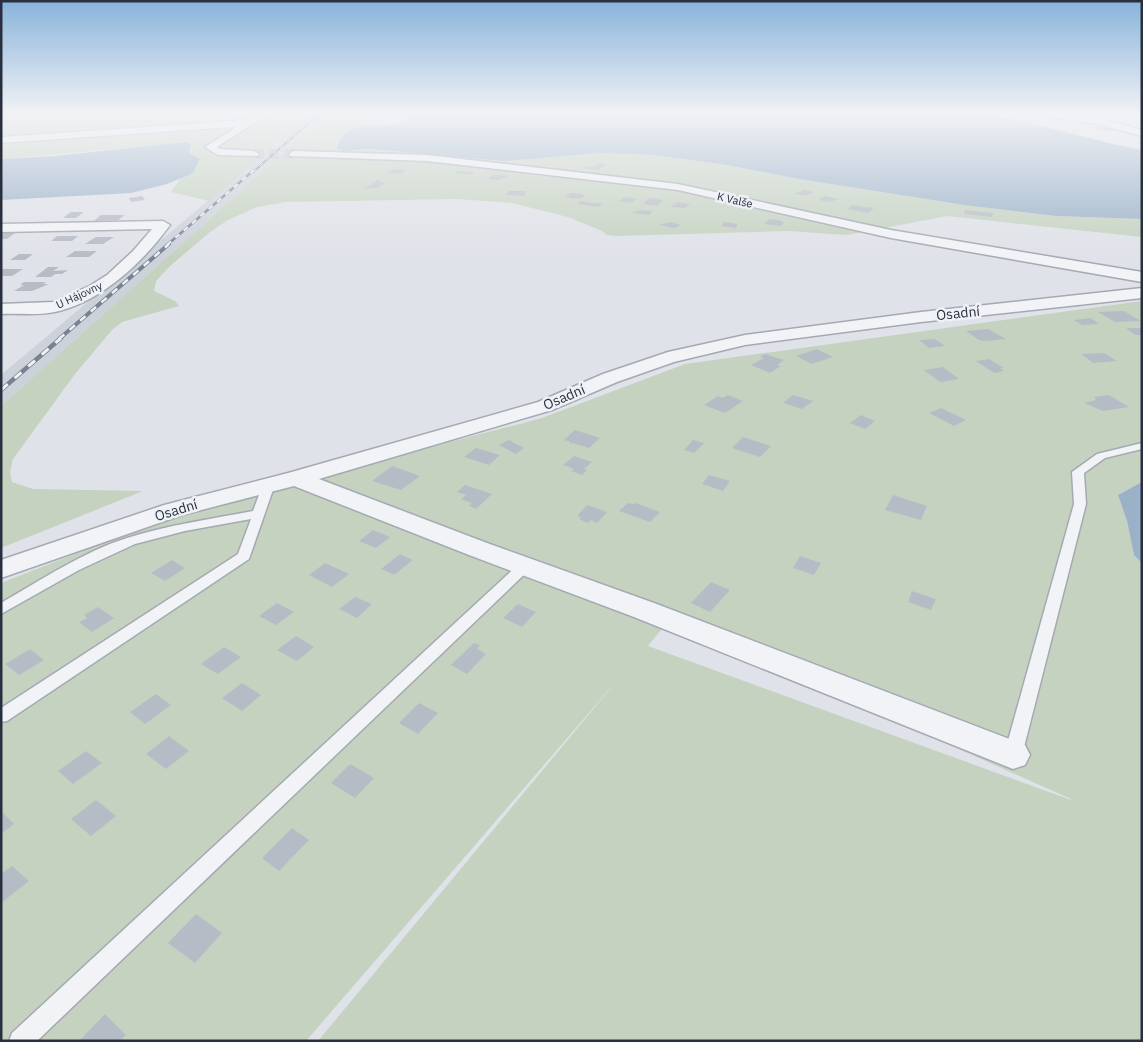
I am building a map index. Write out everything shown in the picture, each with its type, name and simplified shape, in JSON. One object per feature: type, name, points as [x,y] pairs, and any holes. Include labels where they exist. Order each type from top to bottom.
[{"type":"street","name":"K Valše","points":[[459,162],[678,187],[891,234],[1142,277]]},
{"type":"street","name":"U Hájovny","points":[[1,228],[163,225],[138,254],[112,278],[94,290],[56,307],[1,309]]},
{"type":"street","name":"Osadní","points":[[1,569],[172,510],[296,478],[544,406],[610,378],[668,358],[745,340],[921,317],[1142,293]]},
{"type":"street","points":[[296,478],[644,610],[1013,755]]},
{"type":"lane","points":[[1013,755],[1080,504],[1078,472],[1101,456],[1142,446]]},
{"type":"lane","points":[[1,716],[244,556],[269,484]]},
{"type":"lane","points":[[1,609],[74,567],[130,541],[185,527],[258,514]]},
{"type":"lane","points":[[20,1041],[525,566]]},
{"type":"shaded area","points":[[254,162],[274,162],[1,406],[1,375]]},
{"type":"green space","points":[[199,162],[255,162],[209,201],[171,192],[180,179],[189,175]]},
{"type":"green space","points":[[274,162],[702,162],[964,205],[1056,216],[1142,219],[1142,237],[947,216],[847,235],[789,231],[617,236],[607,235],[602,231],[568,217],[512,203],[457,199],[286,202],[257,207],[228,220],[210,232],[170,266],[156,281],[154,291],[175,301],[179,306],[122,322],[112,330],[75,374],[13,459],[10,472],[12,482],[33,489],[143,491],[1,548],[1,406]]},
{"type":"green space","points":[[1142,301],[1142,482],[1118,495],[1127,521],[1134,555],[1142,563],[1142,1041],[318,1041],[619,678],[306,1041],[1,1041],[1,583],[182,512],[542,418],[685,364]],"holes":[[[669,620],[1071,800],[648,646]]]},
{"type":"water","points":[[1,162],[199,162],[194,171],[189,175],[167,184],[131,193],[1,200]]},
{"type":"water","points":[[702,162],[1142,162],[1142,219],[1056,216],[964,205],[799,179]]},
{"type":"water","points":[[1142,482],[1142,563],[1134,555],[1127,521],[1118,495]]},
{"type":"building","points":[[600,163],[606,164],[598,170],[583,168],[586,166],[594,167]]},
{"type":"building","points":[[392,169],[406,170],[401,174],[386,173]]},
{"type":"building","points":[[458,171],[476,172],[471,175],[453,173]]},
{"type":"building","points":[[493,175],[509,176],[498,180],[488,179]]},
{"type":"building","points":[[377,180],[385,183],[378,188],[365,188]]},
{"type":"building","points":[[804,190],[814,192],[806,196],[795,194]]},
{"type":"building","points":[[509,191],[526,191],[524,196],[506,195]]},
{"type":"building","points":[[571,193],[586,195],[580,199],[564,197]]},
{"type":"building","points":[[142,196],[145,200],[131,202],[129,198]]},
{"type":"building","points":[[825,196],[839,199],[830,202],[818,200]]},
{"type":"building","points":[[625,197],[637,199],[631,203],[619,201]]},
{"type":"building","points":[[649,198],[664,200],[656,206],[643,204]]},
{"type":"building","points":[[581,201],[603,203],[598,207],[577,204]]},
{"type":"building","points":[[678,202],[690,204],[685,208],[671,207]]},
{"type":"building","points":[[853,205],[874,208],[868,213],[847,209]]},
{"type":"building","points":[[641,210],[653,211],[649,215],[632,213]]},
{"type":"building","points":[[965,210],[993,213],[992,217],[964,214]]},
{"type":"building","points":[[71,212],[84,212],[76,218],[63,218]]},
{"type":"building","points":[[101,215],[125,215],[118,220],[94,221]]},
{"type":"building","points":[[769,219],[784,222],[781,226],[764,224]]},
{"type":"building","points":[[670,222],[681,225],[674,228],[659,225]]},
{"type":"building","points":[[724,222],[738,224],[736,228],[721,226]]},
{"type":"building","points":[[1,233],[15,233],[7,239],[1,239]]},
{"type":"building","points":[[57,236],[78,236],[72,241],[51,241]]},
{"type":"building","points":[[96,237],[114,237],[103,244],[85,244]]},
{"type":"building","points":[[75,251],[97,251],[89,257],[66,257]]},
{"type":"building","points":[[19,254],[33,254],[25,260],[10,260]]},
{"type":"building","points":[[48,267],[59,267],[53,271],[68,270],[51,277],[35,277]]},
{"type":"building","points":[[1,269],[23,269],[12,276],[1,276]]},
{"type":"building","points":[[24,282],[46,282],[43,284],[49,284],[32,291],[14,291],[24,285],[20,285]]},
{"type":"building","points":[[1124,311],[1141,321],[1115,322],[1098,312]]},
{"type":"building","points":[[1091,318],[1099,324],[1082,325],[1074,320]]},
{"type":"building","points":[[1126,328],[1142,328],[1142,335],[1135,335]]},
{"type":"building","points":[[988,329],[1006,339],[979,340],[966,331]]},
{"type":"building","points":[[935,339],[945,346],[929,348],[919,340]]},
{"type":"building","points":[[817,349],[833,357],[812,364],[796,356]]},
{"type":"building","points":[[1104,353],[1117,361],[1093,363],[1081,354]]},
{"type":"building","points":[[765,354],[784,360],[777,365],[781,366],[770,373],[751,365],[764,358],[760,357]]},
{"type":"building","points":[[989,359],[1004,368],[1000,368],[1004,371],[994,373],[976,361]]},
{"type":"building","points":[[943,367],[959,379],[940,382],[924,370]]},
{"type":"building","points":[[728,395],[743,401],[725,413],[704,405],[718,396],[723,398]]},
{"type":"building","points":[[793,395],[813,401],[802,409],[783,403]]},
{"type":"building","points":[[1109,395],[1129,407],[1103,411],[1084,403],[1096,400],[1094,397]]},
{"type":"building","points":[[941,408],[966,420],[954,426],[929,413]]},
{"type":"building","points":[[861,415],[875,421],[865,429],[850,423]]},
{"type":"building","points":[[575,430],[600,438],[589,448],[573,443],[570,444],[571,442],[564,440]]},
{"type":"building","points":[[743,437],[771,446],[760,457],[732,448]]},
{"type":"building","points":[[509,440],[524,448],[516,454],[499,445]]},
{"type":"building","points":[[693,440],[704,443],[694,453],[684,450]]},
{"type":"building","points":[[476,448],[500,455],[489,465],[464,457]]},
{"type":"building","points":[[574,456],[592,462],[584,469],[587,470],[582,475],[571,471],[574,469],[563,465]]},
{"type":"building","points":[[392,466],[420,476],[401,490],[372,481]]},
{"type":"building","points":[[709,475],[730,481],[723,491],[702,484]]},
{"type":"building","points":[[465,485],[492,494],[476,509],[469,506],[472,503],[461,499],[466,495],[457,492]]},
{"type":"building","points":[[893,495],[927,506],[921,520],[885,510]]},
{"type":"building","points":[[628,503],[635,503],[660,512],[650,522],[619,511]]},
{"type":"building","points":[[587,505],[607,512],[597,523],[590,520],[588,523],[577,516]]},
{"type":"building","points":[[373,530],[390,537],[376,548],[359,541]]},
{"type":"building","points":[[400,554],[413,560],[394,575],[381,569]]},
{"type":"building","points":[[800,556],[821,563],[814,575],[793,568]]},
{"type":"building","points":[[172,560],[185,568],[165,581],[151,573]]},
{"type":"building","points":[[325,563],[349,574],[332,587],[309,575]]},
{"type":"building","points":[[711,582],[730,590],[710,612],[691,603]]},
{"type":"building","points":[[912,591],[936,599],[931,610],[908,602]]},
{"type":"building","points":[[355,597],[372,604],[357,618],[339,609]]},
{"type":"building","points":[[277,603],[294,612],[276,625],[259,616]]},
{"type":"building","points":[[518,604],[536,612],[522,627],[503,618]]},
{"type":"building","points":[[98,607],[114,618],[92,632],[79,622],[87,618],[84,615]]},
{"type":"building","points":[[296,636],[314,647],[297,661],[277,650]]},
{"type":"building","points":[[474,643],[480,645],[477,649],[486,654],[467,674],[451,665]]},
{"type":"building","points":[[224,647],[241,657],[218,674],[201,664]]},
{"type":"building","points":[[30,649],[44,660],[19,675],[5,664]]},
{"type":"building","points":[[242,683],[261,695],[242,711],[222,698]]},
{"type":"building","points":[[156,694],[171,705],[145,724],[130,712]]},
{"type":"building","points":[[419,703],[438,713],[418,734],[399,723]]},
{"type":"building","points":[[169,736],[189,751],[166,769],[146,754]]},
{"type":"building","points":[[86,751],[102,763],[73,784],[58,771]]},
{"type":"building","points":[[350,764],[374,778],[355,798],[331,783]]},
{"type":"building","points":[[96,800],[116,816],[91,836],[71,819]]},
{"type":"building","points":[[1,811],[14,824],[1,834]]},
{"type":"building","points":[[292,828],[309,840],[279,871],[262,858]]},
{"type":"building","points":[[12,866],[29,881],[1,903],[1,874]]},
{"type":"building","points":[[196,914],[222,933],[195,963],[168,943]]},
{"type":"building","points":[[105,1014],[126,1035],[120,1041],[79,1041]]},
{"type":"railway","points":[[253,172],[265,162]]},
{"type":"railway","points":[[167,245],[254,170]]},
{"type":"railway","points":[[59,339],[169,244]]},
{"type":"railway","points":[[1,390],[61,338]]}]
